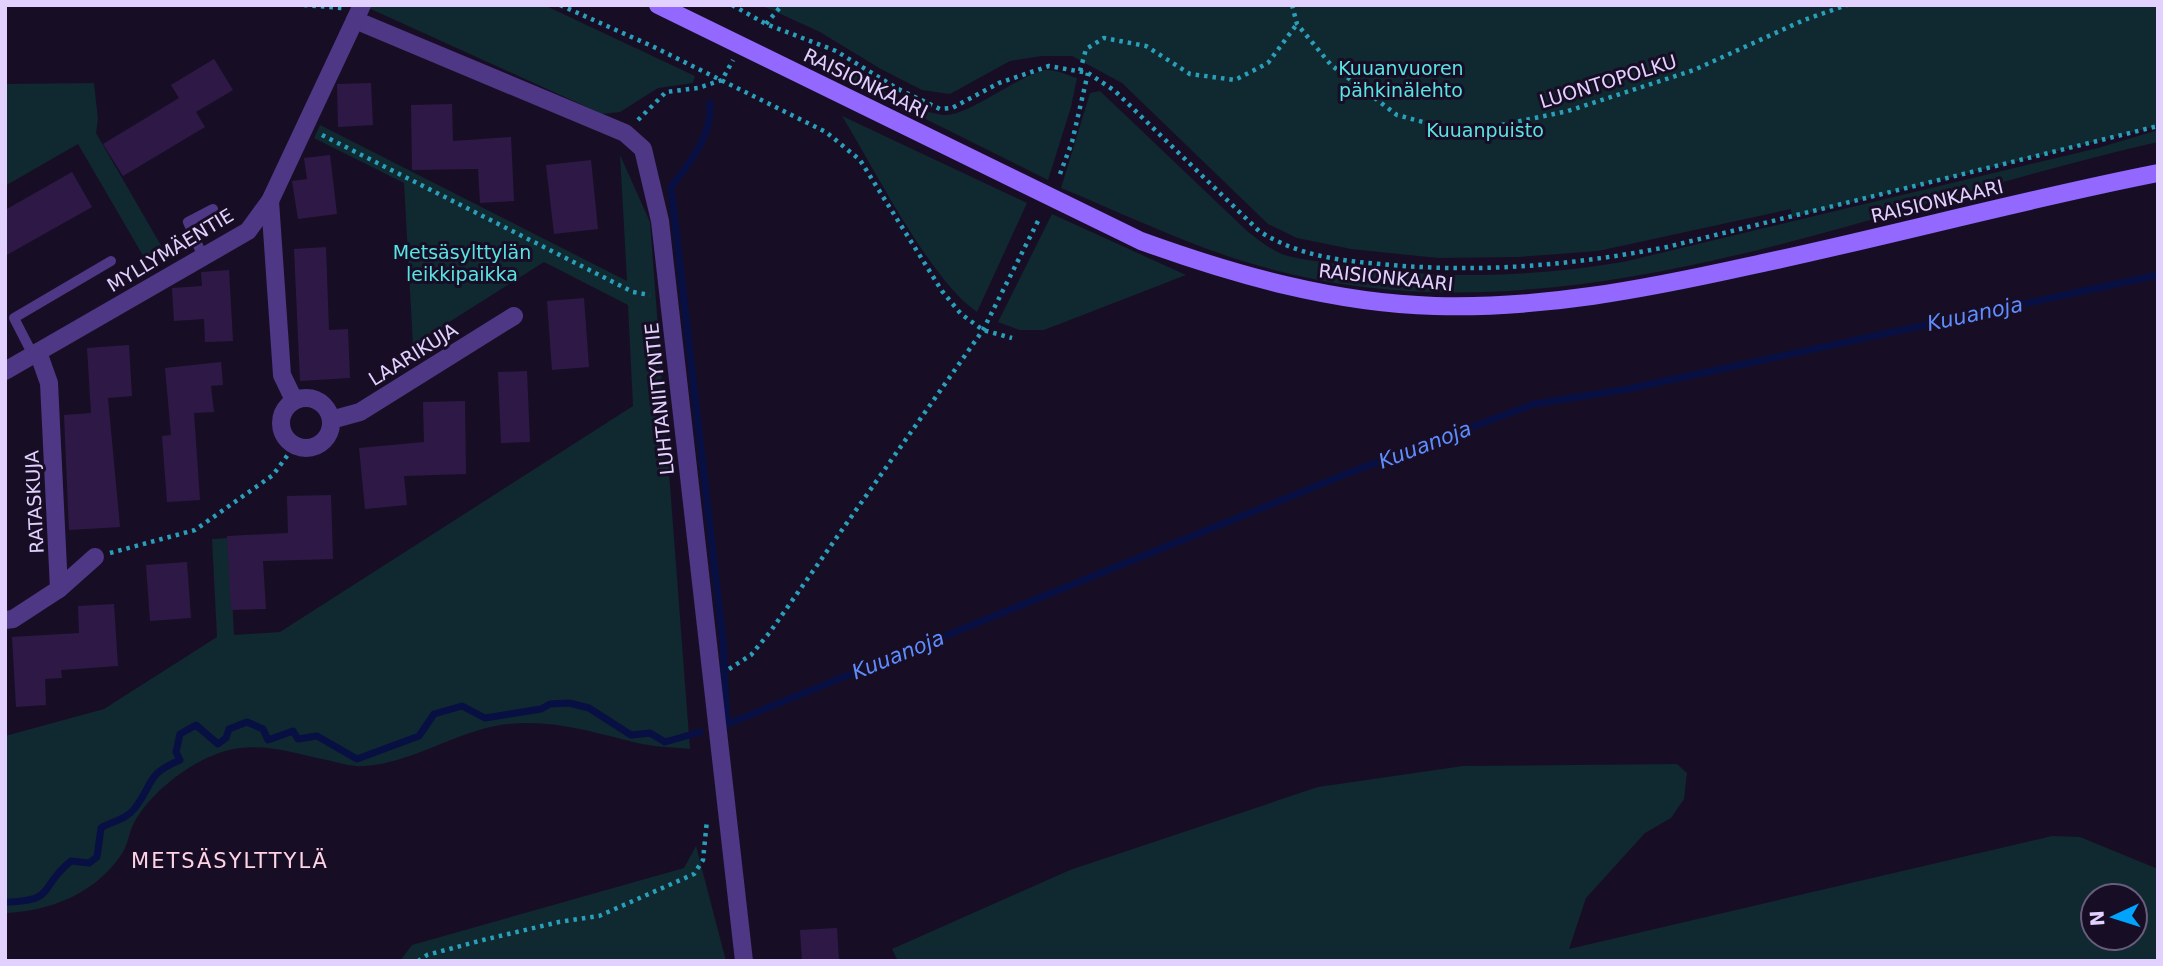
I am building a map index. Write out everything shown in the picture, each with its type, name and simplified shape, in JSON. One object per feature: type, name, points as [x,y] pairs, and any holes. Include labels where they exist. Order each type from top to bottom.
[{"type":"main road","name":"RAISIONKAARI","points":[[658,5],[1141,241],[1212,266],[1278,284],[1345,297],[1433,306],[1506,306],[1570,300],[1674,282],[2158,173]]},
{"type":"street","name":"MYLLYMÄENTIE","points":[[5,371],[248,230],[270,201],[358,13]]},
{"type":"street","name":"LUHTANIITYNTIE","points":[[358,13],[625,133],[643,149],[653,183],[669,299],[744,961]]},
{"type":"street","points":[[270,201],[282,375],[294,400]]},
{"type":"street","name":"LAARIKUJA","points":[[331,420],[360,412],[514,316]]},
{"type":"street","name":"RATASKUJA","points":[[36,354],[49,383],[59,589]]},
{"type":"street","points":[[310,398],[324,405],[331,420],[328,435],[317,445],[295,445],[284,434],[281,419],[294,400],[310,398]]},
{"type":"street","points":[[5,620],[13,619],[59,589],[95,557]]},
{"type":"lane","points":[[203,257],[188,222],[213,209]]},
{"type":"lane","points":[[36,354],[14,318],[111,261]]},
{"type":"path","points":[[304,5],[343,9],[344,5]]},
{"type":"path","points":[[560,5],[722,80],[844,144],[860,160],[942,291],[961,314],[983,330],[1012,338]]},
{"type":"path","points":[[732,5],[766,24],[836,51],[923,103],[940,110],[952,107],[999,83],[1049,66],[1088,73],[1115,91],[1259,231],[1283,246],[1308,255],[1362,263],[1441,269],[1565,264],[1667,247],[2158,126]]},
{"type":"path","points":[[766,24],[782,5]]},
{"type":"path","name":"LUONTOPOLKU","points":[[1292,5],[1297,24],[1331,65],[1396,115],[1464,134],[1568,111],[1694,70],[1804,20],[1847,5]]},
{"type":"path","points":[[625,133],[666,92],[698,88],[722,80],[756,19]]},
{"type":"path","points":[[1080,71],[1086,49],[1104,38],[1146,46],[1190,74],[1235,80],[1268,64],[1297,24]]},
{"type":"path","points":[[1060,174],[1072,142],[1088,73]]},
{"type":"path","points":[[305,127],[633,292],[669,299]]},
{"type":"path","points":[[733,668],[751,655],[770,632],[983,330],[1038,221]]},
{"type":"path","points":[[95,557],[195,530],[273,475],[295,445]]},
{"type":"path","points":[[418,961],[427,955],[483,940],[559,922],[599,916],[694,874],[703,860],[707,815]]},
{"type":"green space","points":[[362,5],[544,5],[695,76],[693,83],[658,88],[620,112],[602,114]]},
{"type":"green space","name":"Kuuanpuisto","points":[[761,5],[2158,5],[2158,126],[1792,217],[1791,209],[1598,251],[1519,257],[1438,258],[1351,249],[1297,238],[1268,224],[1122,83],[1072,56],[1042,56],[1010,61],[950,94],[922,90],[879,68],[820,32]]},
{"type":"green space","points":[[819,51],[897,98],[943,115],[965,110],[1045,70],[1077,78],[1071,107],[1048,180],[832,72]]},
{"type":"green space","points":[[94,83],[98,119],[96,133],[163,249],[145,259],[78,144],[5,186],[5,84]]},
{"type":"green space","points":[[1100,91],[1247,231],[1277,252],[1300,259],[1372,269],[1444,275],[1515,274],[1623,262],[2098,148],[2158,130],[2158,142],[2047,170],[1821,234],[1706,262],[1591,283],[1476,292],[1361,287],[1246,262],[1176,237],[1061,188],[1090,93]]},
{"type":"green space","points":[[842,116],[1027,203],[977,312],[959,297],[922,250]]},
{"type":"green space","name":"Metsäsylttylän leikkipaikka","points":[[320,125],[627,281],[620,155],[650,222],[690,749],[643,744],[557,725],[524,723],[489,727],[400,759],[364,766],[278,749],[232,749],[199,762],[162,788],[146,805],[132,827],[125,849],[100,879],[56,904],[5,913],[5,736],[104,709],[217,637],[212,539],[229,538],[234,635],[280,632],[633,406],[628,305],[544,262],[413,345],[404,183],[314,138]]},
{"type":"green space","points":[[1052,214],[1186,275],[1044,330],[1019,330],[998,322]]},
{"type":"green space","points":[[1677,764],[1687,773],[1684,799],[1671,818],[1645,833],[1586,898],[1569,949],[2052,836],[2080,837],[2158,869],[2158,961],[898,961],[892,949],[1070,870],[1318,787],[1463,766]]},
{"type":"green space","points":[[696,846],[726,961],[400,961],[412,945],[684,868]]},
{"type":"building","points":[[214,59],[233,90],[196,112],[205,127],[123,176],[103,144],[179,98],[171,85]]},
{"type":"building","points":[[371,83],[373,125],[338,127],[337,84]]},
{"type":"building","points":[[452,104],[453,141],[511,137],[514,201],[480,203],[478,169],[412,170],[411,105]]},
{"type":"building","points":[[330,155],[337,214],[298,219],[292,181],[307,179],[304,158]]},
{"type":"building","points":[[591,160],[598,229],[554,234],[546,165]]},
{"type":"building","points":[[72,172],[92,207],[5,256],[5,210]]},
{"type":"building","points":[[326,247],[329,330],[348,329],[350,378],[300,381],[294,249]]},
{"type":"building","points":[[229,270],[233,341],[205,342],[204,319],[174,321],[172,288],[202,286],[201,272]]},
{"type":"building","points":[[584,298],[589,367],[552,370],[547,301]]},
{"type":"building","points":[[129,345],[132,396],[108,398],[120,527],[69,530],[64,415],[91,413],[87,348]]},
{"type":"building","points":[[221,362],[223,385],[211,386],[214,412],[194,413],[200,500],[167,502],[162,436],[171,435],[165,368]]},
{"type":"building","points":[[527,371],[530,442],[501,443],[498,372]]},
{"type":"building","points":[[465,401],[466,474],[404,476],[407,505],[365,509],[359,448],[424,442],[423,402]]},
{"type":"building","points":[[331,495],[333,559],[263,561],[266,609],[231,610],[227,536],[288,533],[287,496]]},
{"type":"building","points":[[187,562],[191,618],[150,621],[146,565]]},
{"type":"building","points":[[114,604],[118,666],[61,670],[62,678],[45,679],[46,705],[16,707],[12,637],[79,633],[78,606]]},
{"type":"building","points":[[837,928],[839,961],[802,961],[800,930]]},
{"type":"waterway","points":[[710,103],[704,138],[671,187],[723,641],[727,724]]},
{"type":"waterway","name":"Kuuanoja","points":[[725,725],[1346,474],[1534,404],[1628,389],[2158,275]]},
{"type":"waterway","name":"Kuuanoja","points":[[5,902],[33,899],[46,891],[54,878],[71,861],[89,863],[97,857],[101,828],[131,812],[156,775],[180,760],[176,752],[180,734],[196,725],[218,744],[226,738],[229,729],[247,722],[263,729],[268,740],[293,731],[298,739],[317,736],[357,759],[419,736],[434,714],[462,706],[485,718],[541,709],[550,704],[569,703],[589,708],[631,735],[650,733],[665,742],[700,732]]},
{"type":"district","name":"METSÄSYLTTYLÄ","points":[[230,861]]},
{"type":"park label","name":"Kuuanvuoren pähkinälehto","points":[[1401,79]]}]
